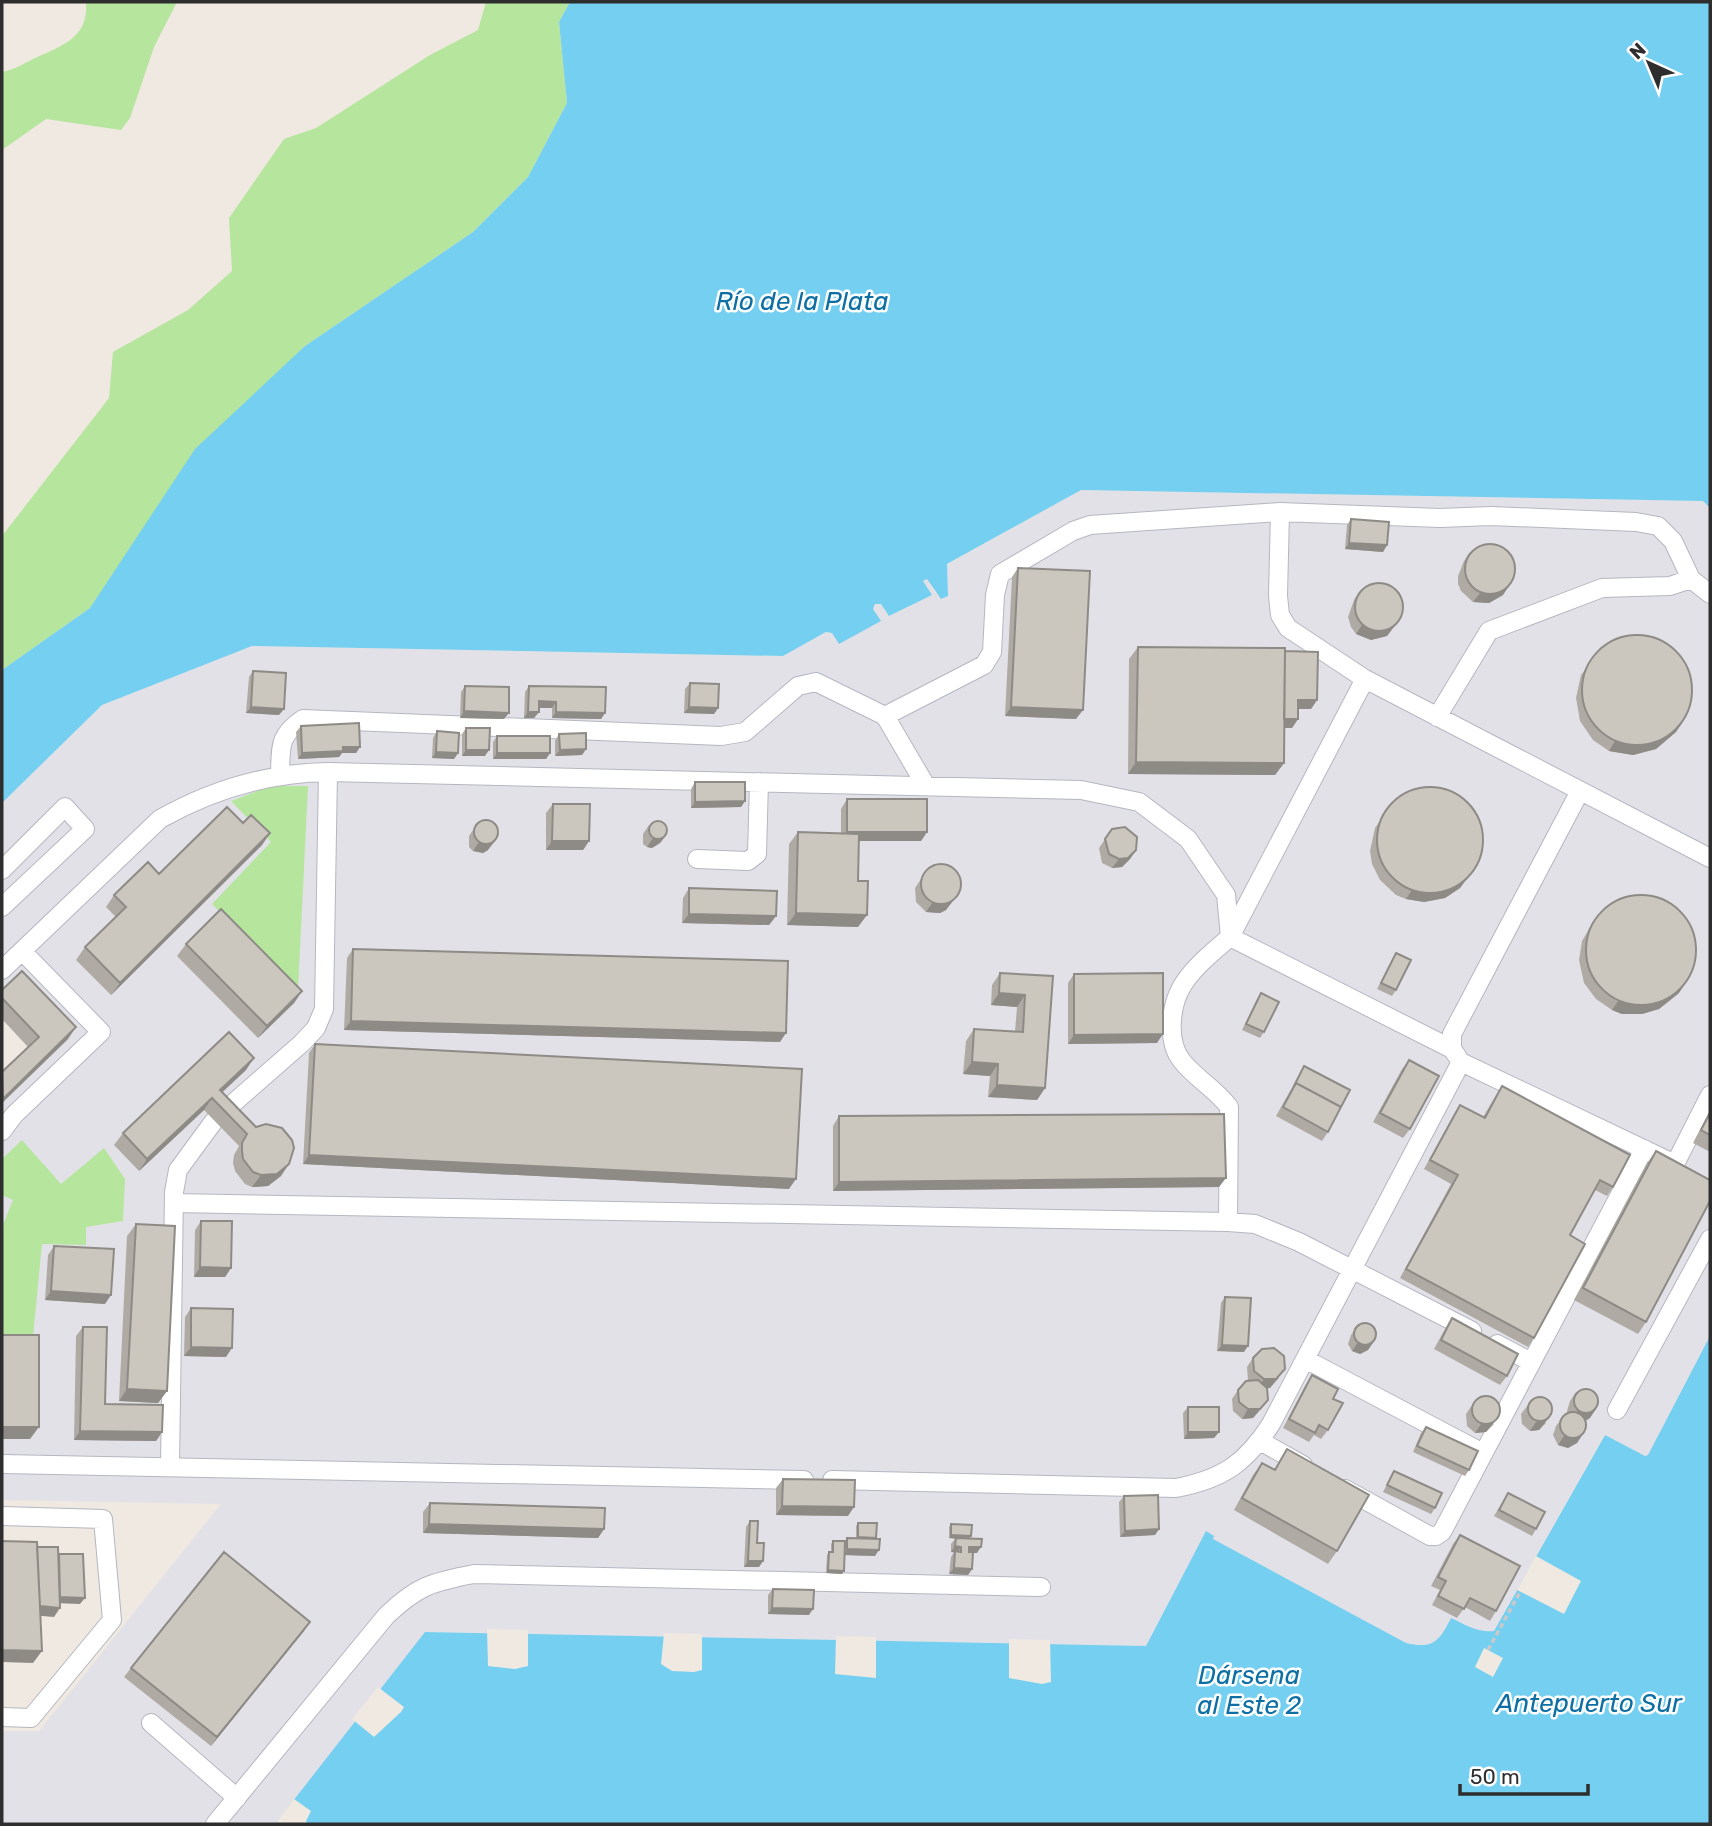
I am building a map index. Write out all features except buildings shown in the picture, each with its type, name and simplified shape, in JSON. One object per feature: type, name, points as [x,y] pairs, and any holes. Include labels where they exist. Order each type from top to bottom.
[{"type":"lane","points":[[1280,512],[1278,596],[1280,615],[1289,628],[1364,679],[1710,858]]},
{"type":"lane","points":[[885,716],[984,665],[992,652],[995,595],[1000,574],[1073,531],[1090,525],[1280,512],[1636,522],[1658,526],[1673,541],[1691,579],[1710,594]]},
{"type":"lane","points":[[1437,717],[1489,631],[1602,588],[1670,586],[1691,579]]},
{"type":"lane","points":[[1228,1222],[1229,1107],[1182,1061],[1172,1043],[1171,1023],[1180,989],[1201,963],[1230,937],[1364,679]]},
{"type":"lane","points":[[280,775],[281,747],[288,730],[303,719],[720,736],[745,732],[798,686],[816,682],[885,716],[926,786]]},
{"type":"lane","points":[[2,970],[160,819],[181,807],[247,783],[280,775],[328,772],[1081,790],[1139,802],[1188,839],[1226,895],[1230,937]]},
{"type":"lane","points":[[170,1466],[174,1203],[178,1170],[218,1117],[316,1028],[324,1009],[328,772]]},
{"type":"lane","points":[[697,859],[748,861],[757,854],[759,782]]},
{"type":"lane","points":[[2,1464],[1176,1488],[1209,1479],[1240,1463],[1260,1441],[1305,1359],[1353,1269],[1457,1055],[1452,1034],[1580,791]]},
{"type":"lane","points":[[2,870],[65,807],[85,829],[2,907]]},
{"type":"lane","points":[[1230,937],[1681,1167],[1710,1095]]},
{"type":"lane","points":[[2,1130],[14,1115],[101,1032],[22,951]]},
{"type":"lane","points":[[1260,1441],[1430,1536],[1442,1532],[1644,1149]]},
{"type":"lane","points":[[174,1203],[1255,1224],[1299,1242],[1531,1362]]},
{"type":"lane","points":[[1617,1410],[1710,1239]]},
{"type":"lane","points":[[1305,1359],[1483,1453]]},
{"type":"lane","points":[[2,1516],[103,1519],[112,1620],[31,1718],[2,1717]]},
{"type":"lane","points":[[215,1824],[386,1616],[413,1592],[441,1580],[474,1574],[1041,1587]]},
{"type":"lane","points":[[150,1723],[237,1798]]},
{"type":"path","points":[[1488,1650],[1520,1592]]},
{"type":"shaded area","points":[[1081,490],[1703,501],[1710,508],[1710,1336],[1648,1455],[1645,1457],[1604,1435],[1494,1631],[1475,1630],[1452,1619],[1436,1642],[1423,1646],[1406,1643],[1213,1539],[1146,1646],[426,1632],[275,1824],[2,1824],[2,1731],[39,1731],[221,1504],[2,1500],[2,1076],[30,1049],[2,1019],[2,803],[102,705],[252,646],[783,656],[827,632],[832,633],[839,643],[880,621],[873,609],[875,604],[881,604],[890,616],[931,595],[923,581],[927,579],[936,594],[947,565]]},
{"type":"green space","points":[[86,2],[177,2],[154,47],[130,118],[121,130],[46,119],[2,150],[2,72],[54,50],[71,39],[83,24]]},
{"type":"green space","points":[[486,2],[570,2],[559,22],[567,103],[528,177],[473,232],[305,346],[138,539],[90,608],[2,670],[2,536],[109,398],[113,352],[188,310],[232,271],[229,218],[284,139],[316,128],[430,55],[478,30]]},
{"type":"green space","points":[[270,786],[308,786],[298,991],[212,904],[271,842],[231,801]]},
{"type":"green space","points":[[22,1140],[61,1184],[104,1148],[125,1179],[123,1221],[86,1227],[86,1245],[42,1244],[33,1337],[2,1337],[2,1227],[13,1200],[2,1195],[2,1159]]},
{"type":"water","name":"Río de la Plata","points":[[570,2],[1710,2],[1710,508],[1703,501],[1081,490],[947,564],[948,596],[941,599],[927,579],[923,581],[932,595],[889,616],[881,604],[875,604],[873,609],[881,621],[839,644],[832,633],[826,632],[783,656],[252,646],[102,705],[2,803],[2,670],[90,608],[195,449],[305,346],[473,232],[528,177],[567,103],[559,22]]},
{"type":"water","name":"Dársena al Este 2","points":[[1710,1336],[1710,1824],[275,1824],[425,1632],[1146,1646],[1206,1531],[1214,1536],[1213,1539],[1406,1643],[1423,1645],[1434,1642],[1443,1633],[1451,1618],[1477,1630],[1494,1631],[1605,1435],[1645,1456],[1648,1455]]},
{"type":"pier","points":[[1536,1556],[1581,1581],[1564,1614],[1517,1590]]},
{"type":"pier","points":[[487,1629],[528,1630],[528,1666],[515,1669],[488,1666]]},
{"type":"pier","points":[[664,1633],[702,1634],[702,1670],[672,1671],[661,1664]]},
{"type":"pier","points":[[836,1636],[876,1637],[876,1678],[835,1674]]},
{"type":"pier","points":[[1009,1639],[1050,1640],[1051,1682],[1042,1684],[1009,1678]]},
{"type":"pier","points":[[1484,1648],[1503,1658],[1493,1677],[1475,1667]]},
{"type":"pier","points":[[378,1687],[404,1707],[374,1737],[352,1719]]},
{"type":"pier","points":[[294,1799],[311,1811],[306,1821],[308,1824],[275,1824]]},
{"type":"water label","name":"Antepuerto Sur","points":[[1589,1703]]}]
